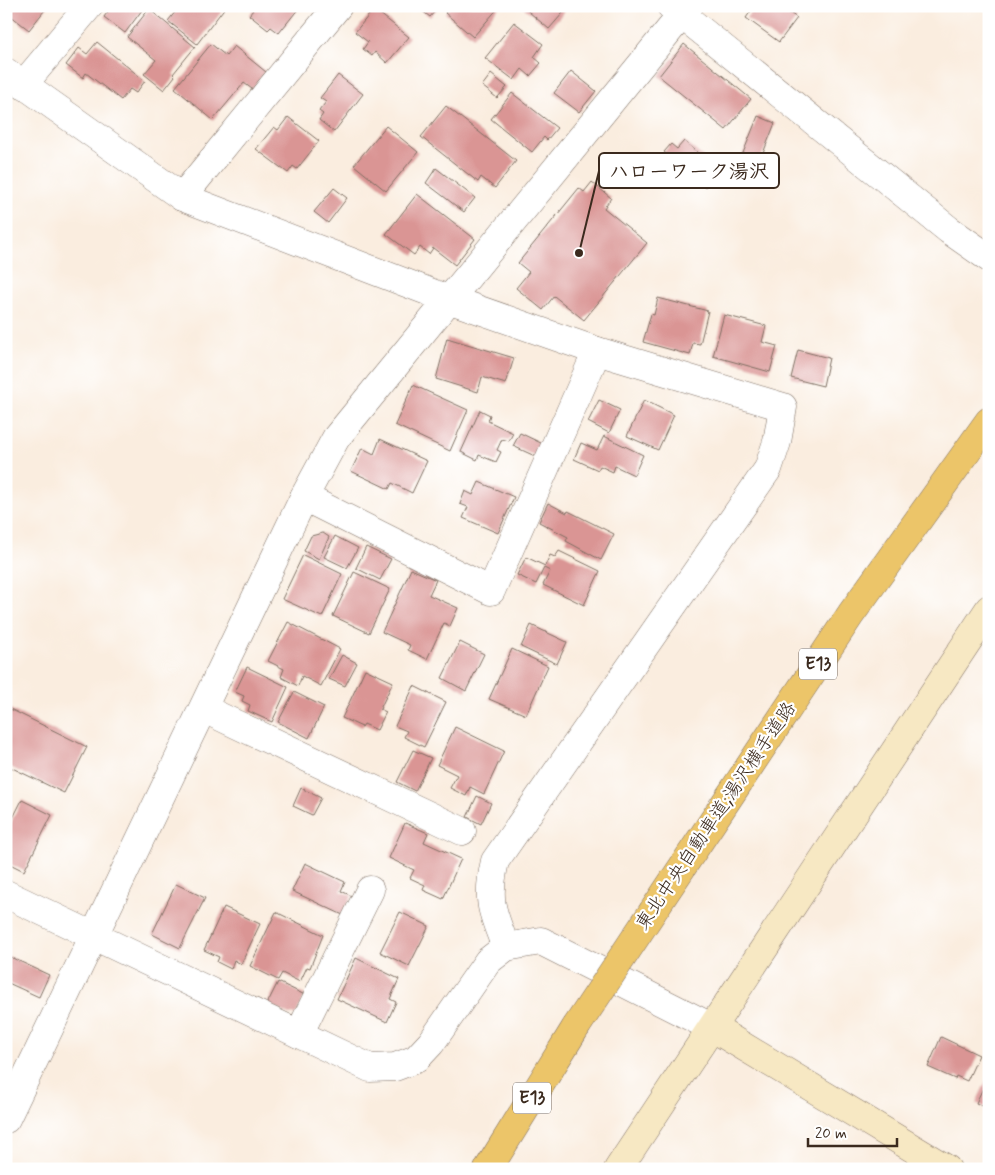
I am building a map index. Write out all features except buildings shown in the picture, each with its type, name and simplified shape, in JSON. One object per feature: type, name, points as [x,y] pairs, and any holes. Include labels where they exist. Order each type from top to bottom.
[{"type":"highway","name":"東北中央自動車道;湯沢横手道路","points":[[488,1169],[576,1027],[851,614],[989,421]]},
{"type":"street","points":[[89,6],[15,79],[182,197],[448,299],[597,351],[783,407],[768,469],[494,862],[489,886],[493,914],[506,948]]},
{"type":"street","points":[[182,197],[338,6]]},
{"type":"street","points":[[6,1119],[95,937],[304,497],[336,438],[681,9],[942,224],[989,258]]},
{"type":"street","points":[[304,497],[491,590],[597,351]]},
{"type":"street","points":[[618,1169],[989,609]]},
{"type":"street","points":[[204,709],[462,831]]},
{"type":"street","points":[[299,1034],[370,890]]},
{"type":"street","points":[[6,894],[370,1068],[395,1066],[416,1059],[431,1043],[488,962],[506,948],[541,940],[713,1028],[947,1169]]},
{"type":"place","name":"ハローワーク湯沢","points":[[579,253]]}]
